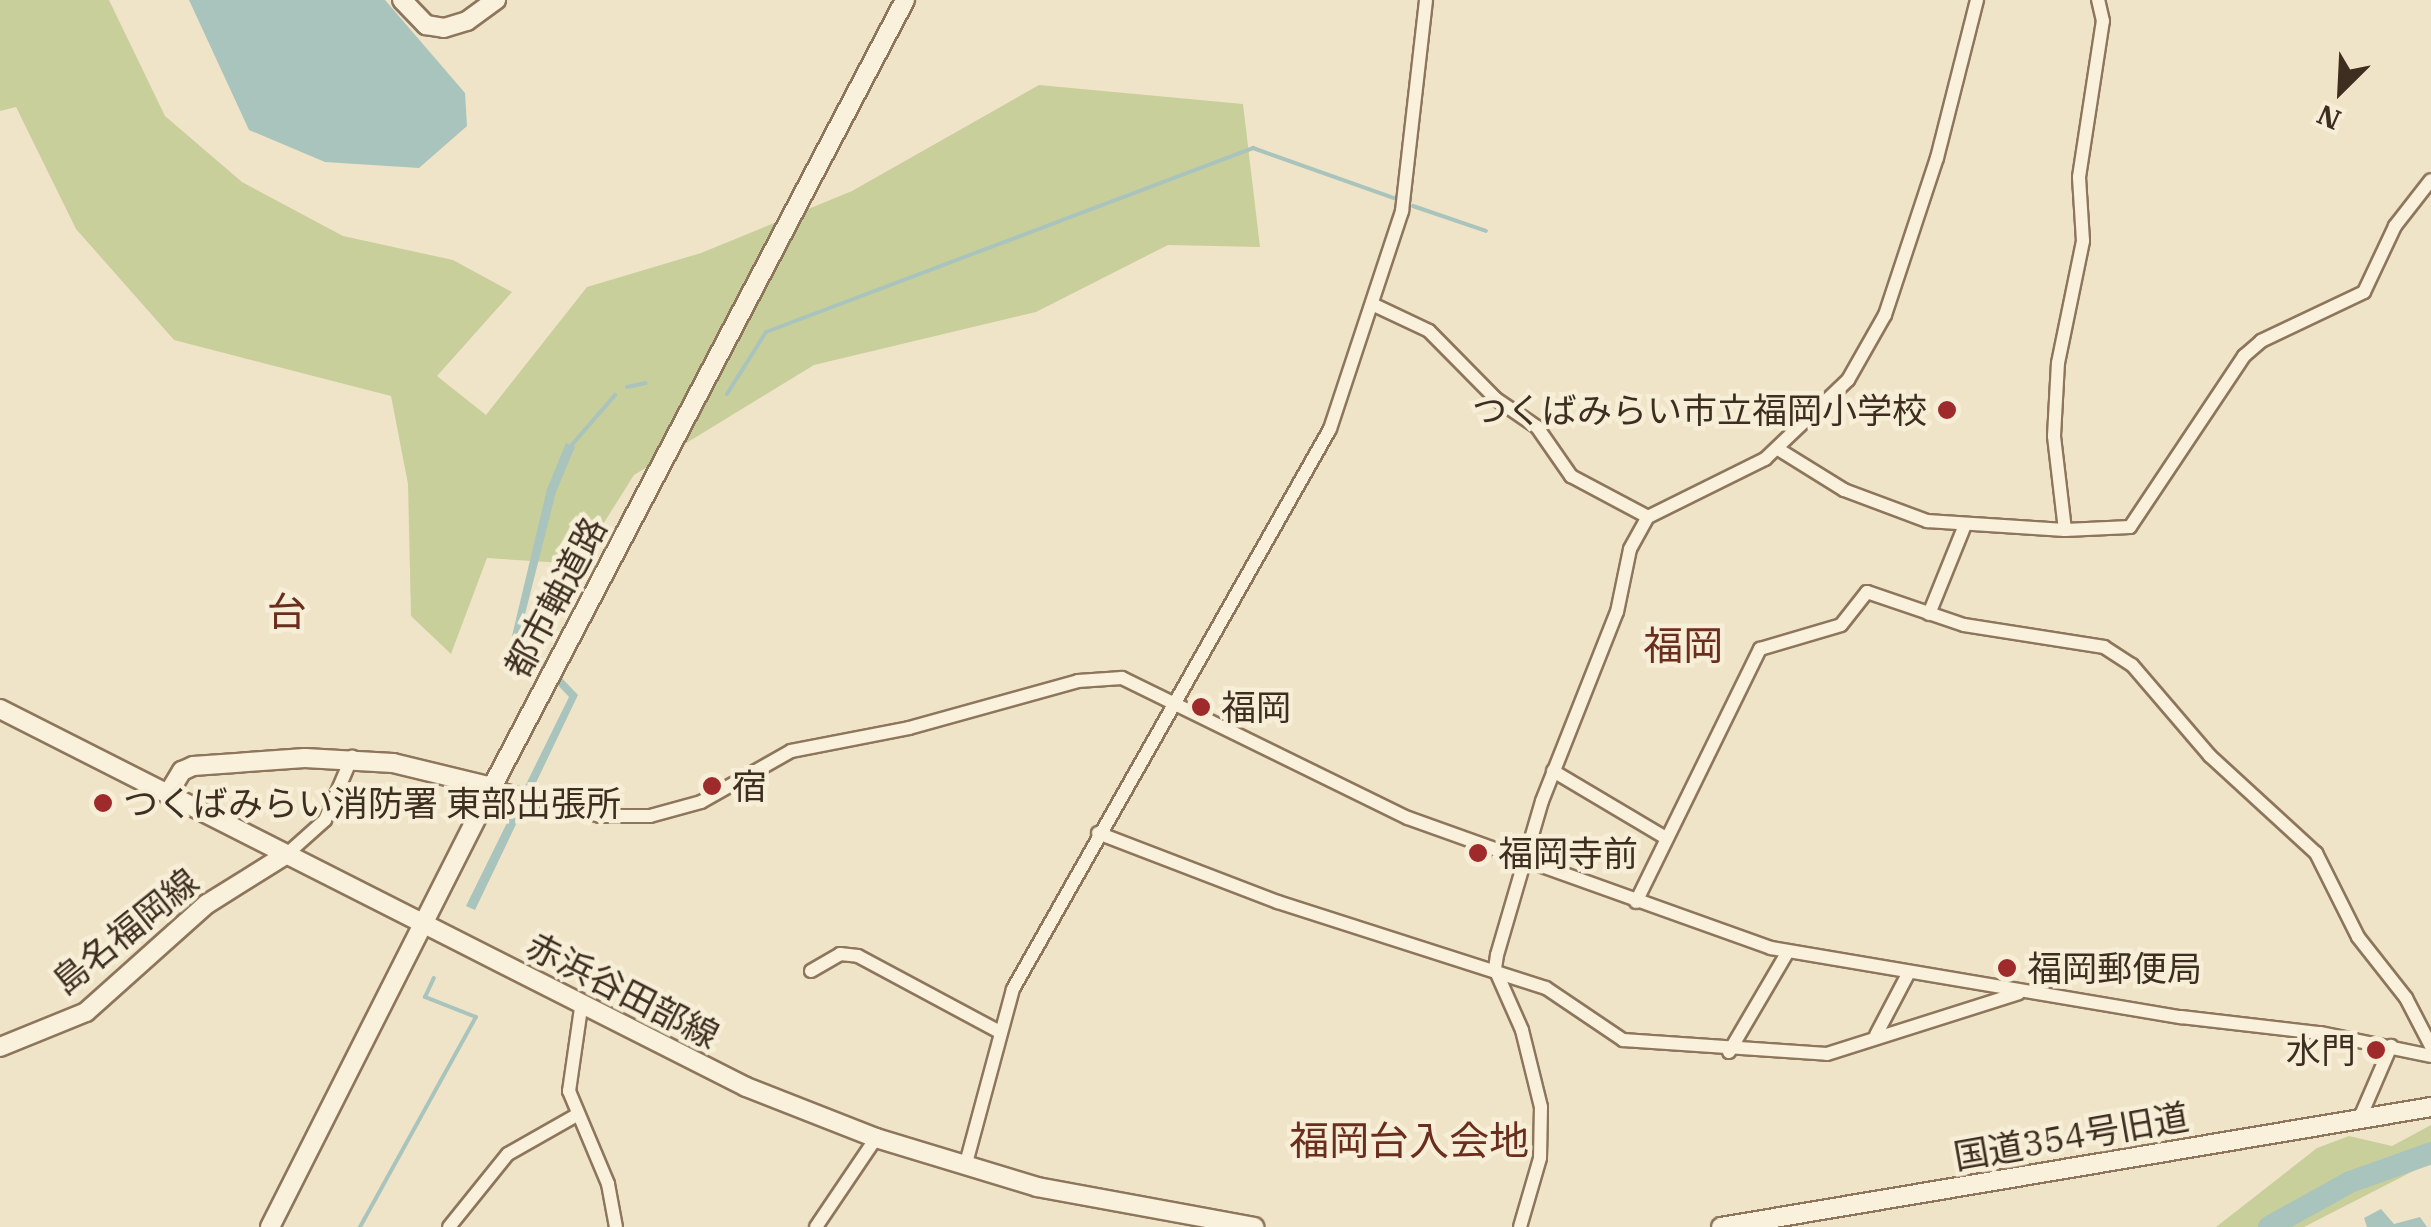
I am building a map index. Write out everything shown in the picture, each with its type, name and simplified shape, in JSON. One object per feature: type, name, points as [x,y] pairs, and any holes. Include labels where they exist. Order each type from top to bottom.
[{"type":"street","points":[[402,0],[426,24],[444,28],[467,21],[496,0]]},
{"type":"street","name":"都市軸道路","points":[[270,1227],[492,787],[904,0]]},
{"type":"street","points":[[965,1167],[998,1031],[1013,990],[1173,698],[1318,456],[1372,304],[1406,192],[1426,0]]},
{"type":"street","points":[[1520,1227],[1540,1158],[1541,1107],[1522,1030],[1496,969],[1522,862],[1553,771],[1616,612],[1630,549],[1648,517],[1778,448],[1838,394],[1878,332],[1938,158],[1977,0]]},
{"type":"street","points":[[2066,530],[2054,436],[2058,363],[2083,241],[2079,177],[2103,22],[2098,0]]},
{"type":"street","points":[[1778,448],[1844,490],[1904,516],[1965,525],[2117,530],[2143,515],[2244,356],[2261,341],[2364,292],[2395,226],[2431,180]]},
{"type":"street","points":[[1372,304],[1430,331],[1496,399],[1537,427],[1571,476],[1648,517]]},
{"type":"street","points":[[1930,614],[1965,525]]},
{"type":"street","points":[[1636,902],[1760,648],[1841,625],[1868,592],[1930,614],[2104,646],[2132,664],[2210,756],[2316,853],[2358,937],[2406,998],[2431,1046]]},
{"type":"street","points":[[168,794],[182,771],[192,766],[352,758],[492,787],[600,816],[650,816],[700,802],[790,751],[909,728],[1078,681],[1138,680],[1365,798],[1522,862],[1787,953],[2392,1046],[2431,1056]]},
{"type":"street","name":"赤浜谷田部線","points":[[0,709],[582,1008],[746,1087],[876,1138],[965,1167],[1114,1205],[1254,1227]]},
{"type":"street","points":[[287,854],[325,820],[352,758]]},
{"type":"street","points":[[1553,771],[1666,838]]},
{"type":"street","points":[[1098,832],[1278,902],[1546,988],[1623,1040],[1729,1052],[1827,1054],[1876,1035],[2021,992]]},
{"type":"street","name":"島名福岡線","points":[[0,1047],[86,1012],[207,904],[287,854]]},
{"type":"street","points":[[1729,1052],[1787,953]]},
{"type":"street","points":[[811,971],[840,954],[858,956],[998,1031]]},
{"type":"street","points":[[1876,1035],[1908,974]]},
{"type":"street","points":[[582,1008],[568,1076],[575,1116],[608,1184],[616,1227]]},
{"type":"street","points":[[2359,1120],[2392,1046]]},
{"type":"street","name":"国道354号旧道","points":[[1721,1227],[2431,1107]]},
{"type":"street","points":[[449,1227],[508,1154],[575,1116]]},
{"type":"street","points":[[816,1227],[876,1138]]},
{"type":"green space","points":[[0,0],[109,0],[165,116],[242,182],[343,236],[453,260],[512,292],[437,376],[486,415],[587,287],[701,253],[852,191],[1039,85],[1243,104],[1260,247],[1168,245],[1036,312],[814,365],[634,475],[578,564],[487,558],[451,654],[411,616],[408,484],[391,396],[174,340],[76,229],[16,107],[0,111]]},
{"type":"green space","points":[[2431,1125],[2431,1162],[2304,1227],[2216,1227],[2317,1148],[2349,1136],[2392,1146]]},
{"type":"water","points":[[189,0],[385,0],[465,93],[467,126],[419,168],[325,162],[249,130]]},
{"type":"water","points":[[566,443],[575,447],[556,492],[520,634],[578,695],[475,910],[466,906],[569,697],[512,636],[547,489]]},
{"type":"water","points":[[2381,1209],[2394,1224],[2420,1217],[2427,1227],[2367,1227],[2364,1218]]},
{"type":"waterway","points":[[727,394],[766,332],[1253,148],[1396,199]]},
{"type":"waterway","points":[[1413,206],[1486,231]]},
{"type":"waterway","points":[[627,387],[646,383]]},
{"type":"waterway","points":[[570,447],[615,395]]},
{"type":"waterway","points":[[360,1227],[476,1017],[425,997],[434,978]]},
{"type":"waterway","points":[[2269,1227],[2350,1182],[2431,1153]]},
{"type":"place","name":"つくばみらい市立福岡小学校","points":[[1947,410]]},
{"type":"place","name":"福岡","points":[[1201,707]]},
{"type":"place","name":"宿","points":[[712,786]]},
{"type":"place","name":"つくばみらい消防署 東部出張所","points":[[103,803]]},
{"type":"place","name":"福岡寺前","points":[[1478,853]]},
{"type":"place","name":"福岡郵便局","points":[[2007,968]]},
{"type":"place","name":"水門","points":[[2376,1050]]},
{"type":"district","name":"台","points":[[287,611]]},
{"type":"district","name":"福岡","points":[[1683,645]]},
{"type":"district","name":"福岡台入会地","points":[[1409,1140]]}]
